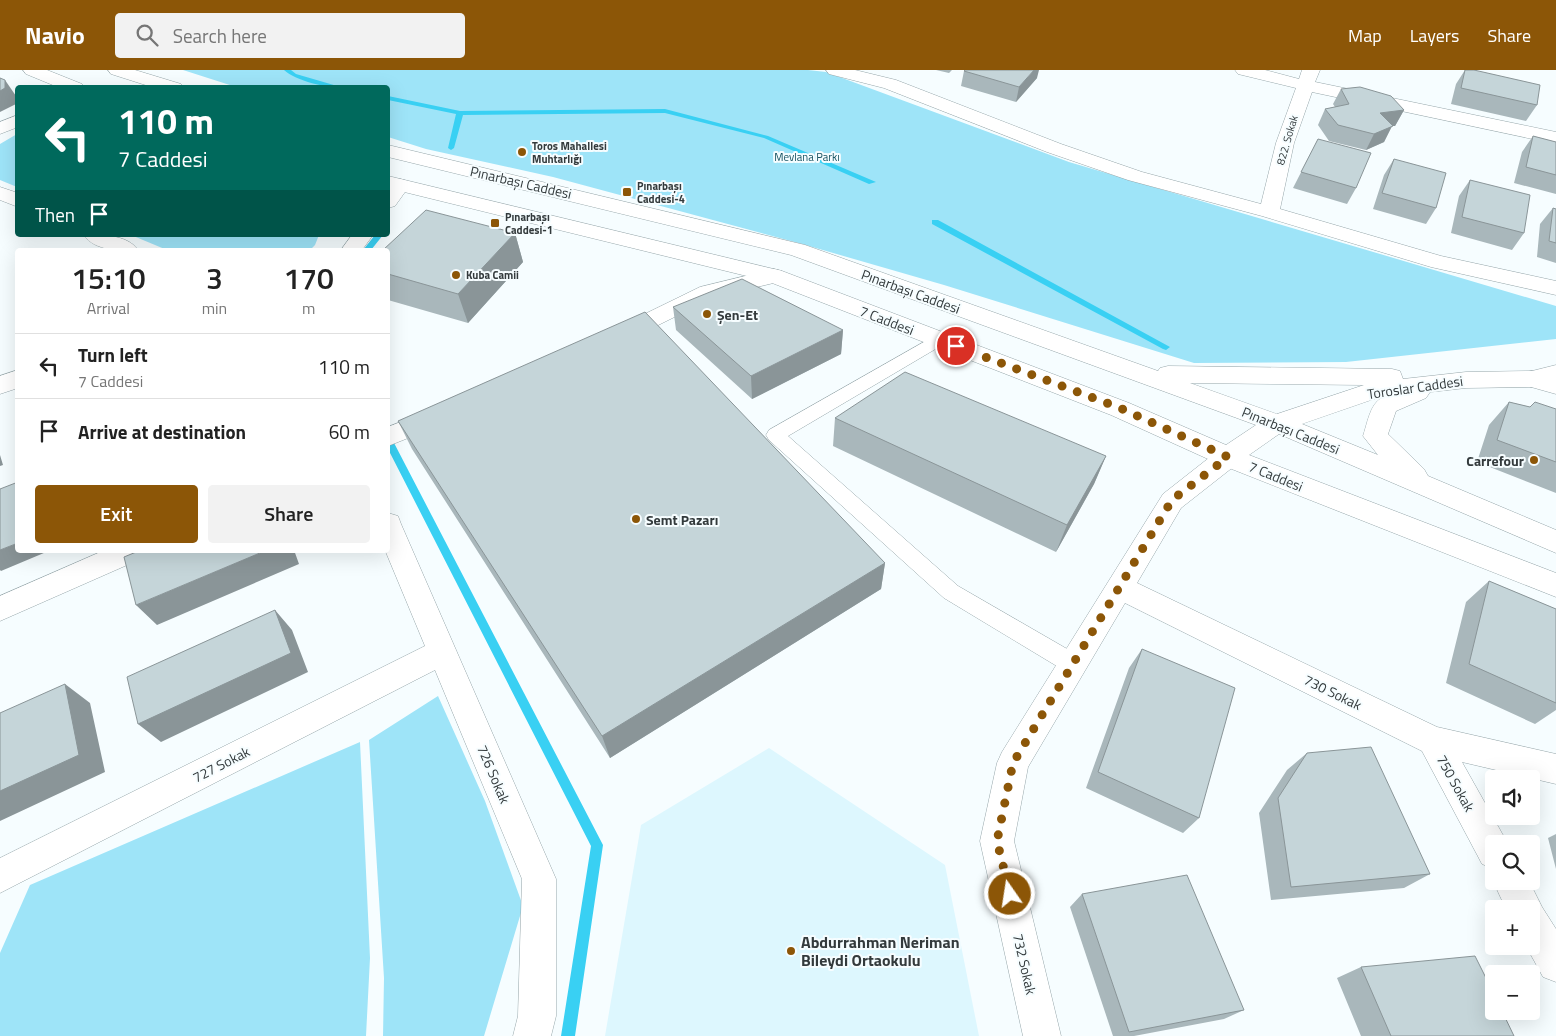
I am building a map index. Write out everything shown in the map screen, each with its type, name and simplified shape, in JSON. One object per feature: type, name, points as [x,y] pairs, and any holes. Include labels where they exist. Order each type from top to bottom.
[{"type":"street","points":[[32,70],[69,85]]},
{"type":"street","points":[[119,70],[166,85]]},
{"type":"street","points":[[834,70],[890,84],[1054,148],[1135,176],[1269,212],[1438,262],[1556,288]]},
{"type":"street","points":[[1244,70],[1307,78],[1556,138]]},
{"type":"street","name":"822. Sokak","points":[[1269,212],[1285,143],[1307,78]]},
{"type":"street","points":[[0,129],[15,122]]},
{"type":"street","name":"Pınarbaşı Caddesi","points":[[390,151],[798,250],[1277,423],[1430,490],[1556,542]]},
{"type":"street","points":[[390,196],[394,183],[774,276]]},
{"type":"street","points":[[0,193],[15,200]]},
{"type":"street","points":[[99,237],[123,248]]},
{"type":"street","points":[[353,248],[362,237]]},
{"type":"street","points":[[599,345],[708,292],[774,276]]},
{"type":"street","name":"7 Caddesi","points":[[774,276],[1120,408],[1228,457],[1556,585]]},
{"type":"street","points":[[1139,372],[1242,376],[1394,376],[1466,380]]},
{"type":"street","name":"Toroslar Caddesi","points":[[1228,457],[1277,423],[1375,390],[1466,380],[1532,379],[1556,373]]},
{"type":"street","points":[[0,386],[15,379]]},
{"type":"street","points":[[1532,379],[1556,386]]},
{"type":"street","points":[[1430,490],[1395,458],[1375,436],[1386,406],[1410,394],[1466,380]]},
{"type":"street","points":[[390,437],[459,407]]},
{"type":"street","name":"732 Sokak","points":[[1042,1036],[997,841],[1013,763],[1172,500],[1228,457]]},
{"type":"street","name":"726 Sokak","points":[[390,529],[539,879],[537,1016],[532,1036]]},
{"type":"street","points":[[0,609],[126,553]]},
{"type":"street","name":"730 Sokak","points":[[1119,587],[1433,741],[1556,769]]},
{"type":"street","name":"727 Sokak","points":[[0,876],[442,652]]},
{"type":"street","name":"750 Sokak","points":[[1433,741],[1485,836]]},
{"type":"street","points":[[1540,936],[1556,964]]},
{"type":"lane","points":[[938,340],[775,435],[951,592],[1073,664]]},
{"type":"shaded area","name":"Abdurrahman Neriman Bileydi Ortaokulu","points":[[769,748],[945,865],[979,1036],[605,1036],[641,825]]},
{"type":"green space","name":"Mevlana Parkı","points":[[183,70],[808,70],[826,72],[1069,162],[1556,306],[1556,339],[1346,362],[1194,363],[944,285],[802,244],[553,177],[426,149],[390,138],[390,85],[230,85]]},
{"type":"green space","points":[[15,135],[15,186],[0,180],[0,144]]},
{"type":"green space","points":[[136,237],[318,237],[312,248],[162,248]]},
{"type":"green space","points":[[438,696],[485,801],[523,906],[484,1036],[383,1036],[384,978],[369,740]]},
{"type":"green space","points":[[360,742],[370,958],[366,1036],[0,1036],[0,953],[30,885]]},
{"type":"building","points":[[965,70],[1034,70],[1019,87]]},
{"type":"building","points":[[1465,70],[1474,70],[1540,85],[1537,105],[1461,88]]},
{"type":"building","points":[[0,78],[5,80],[5,88],[0,91]]},
{"type":"building","points":[[1360,87],[1391,96],[1404,110],[1380,113],[1393,126],[1374,134],[1338,125],[1325,109],[1349,104],[1341,89]]},
{"type":"building","points":[[1533,136],[1556,142],[1556,175],[1526,167]]},
{"type":"building","points":[[1318,139],[1371,153],[1356,188],[1301,172]]},
{"type":"building","points":[[1394,159],[1446,173],[1436,208],[1382,193]]},
{"type":"building","points":[[1470,180],[1530,195],[1524,233],[1462,217]]},
{"type":"building","points":[[1553,208],[1556,209],[1556,243],[1549,241]]},
{"type":"building","points":[[426,210],[515,233],[458,294],[390,275],[390,248],[385,248]]},
{"type":"building","points":[[742,279],[843,330],[751,376],[673,307]]},
{"type":"building","name":"Semt Pazarı","points":[[645,312],[885,563],[602,736],[398,421]]},
{"type":"building","points":[[905,372],[1106,456],[1067,525],[835,418]]},
{"type":"building","points":[[1509,402],[1530,407],[1535,402],[1556,409],[1556,462],[1497,440]]},
{"type":"building","points":[[15,483],[15,544],[0,550],[0,489]]},
{"type":"building","points":[[134,553],[260,553],[136,605],[124,557]]},
{"type":"building","points":[[1489,581],[1556,609],[1556,703],[1469,664]]},
{"type":"building","points":[[275,610],[291,653],[138,724],[127,677]]},
{"type":"building","points":[[1142,649],[1235,688],[1199,818],[1098,772]]},
{"type":"building","points":[[65,684],[79,755],[0,791],[0,713]]},
{"type":"building","points":[[1371,747],[1430,874],[1291,887],[1278,798],[1307,753]]},
{"type":"building","points":[[1187,875],[1244,1010],[1129,1032],[1082,894]]},
{"type":"building","points":[[1475,956],[1485,976],[1485,1020],[1506,1020],[1514,1036],[1391,1036],[1361,967]]},
{"type":"waterway","points":[[287,70],[294,75],[330,85]]},
{"type":"waterway","points":[[390,98],[460,113]]},
{"type":"waterway","points":[[460,113],[665,111],[766,137],[872,182]]},
{"type":"waterway","points":[[451,148],[460,113]]},
{"type":"waterway","points":[[935,222],[1166,347]]},
{"type":"waterway","points":[[369,248],[377,237]]},
{"type":"waterway","points":[[390,445],[597,845],[568,1036]]},
{"type":"place","name":"Toros Mahallesi Muhtarlığı","points":[[522,152]]},
{"type":"place","name":"Pınarbaşı Caddesi-4","points":[[627,192]]},
{"type":"place","name":"Pınarbaşı Caddesi-1","points":[[495,223]]},
{"type":"place","name":"Kuba Camii","points":[[456,275]]},
{"type":"place","name":"Şen-Et","points":[[707,314]]},
{"type":"place","name":"Carrefour","points":[[1534,460]]},
{"type":"place","name":"Semt Pazarı","points":[[636,519]]},
{"type":"place","name":"Abdurrahman Neriman Bileydi Ortaokulu","points":[[791,951]]},
{"type":"route","points":[[956,346],[1120,408],[1228,457],[1172,500],[1013,763],[997,841],[1010,894]]}]
